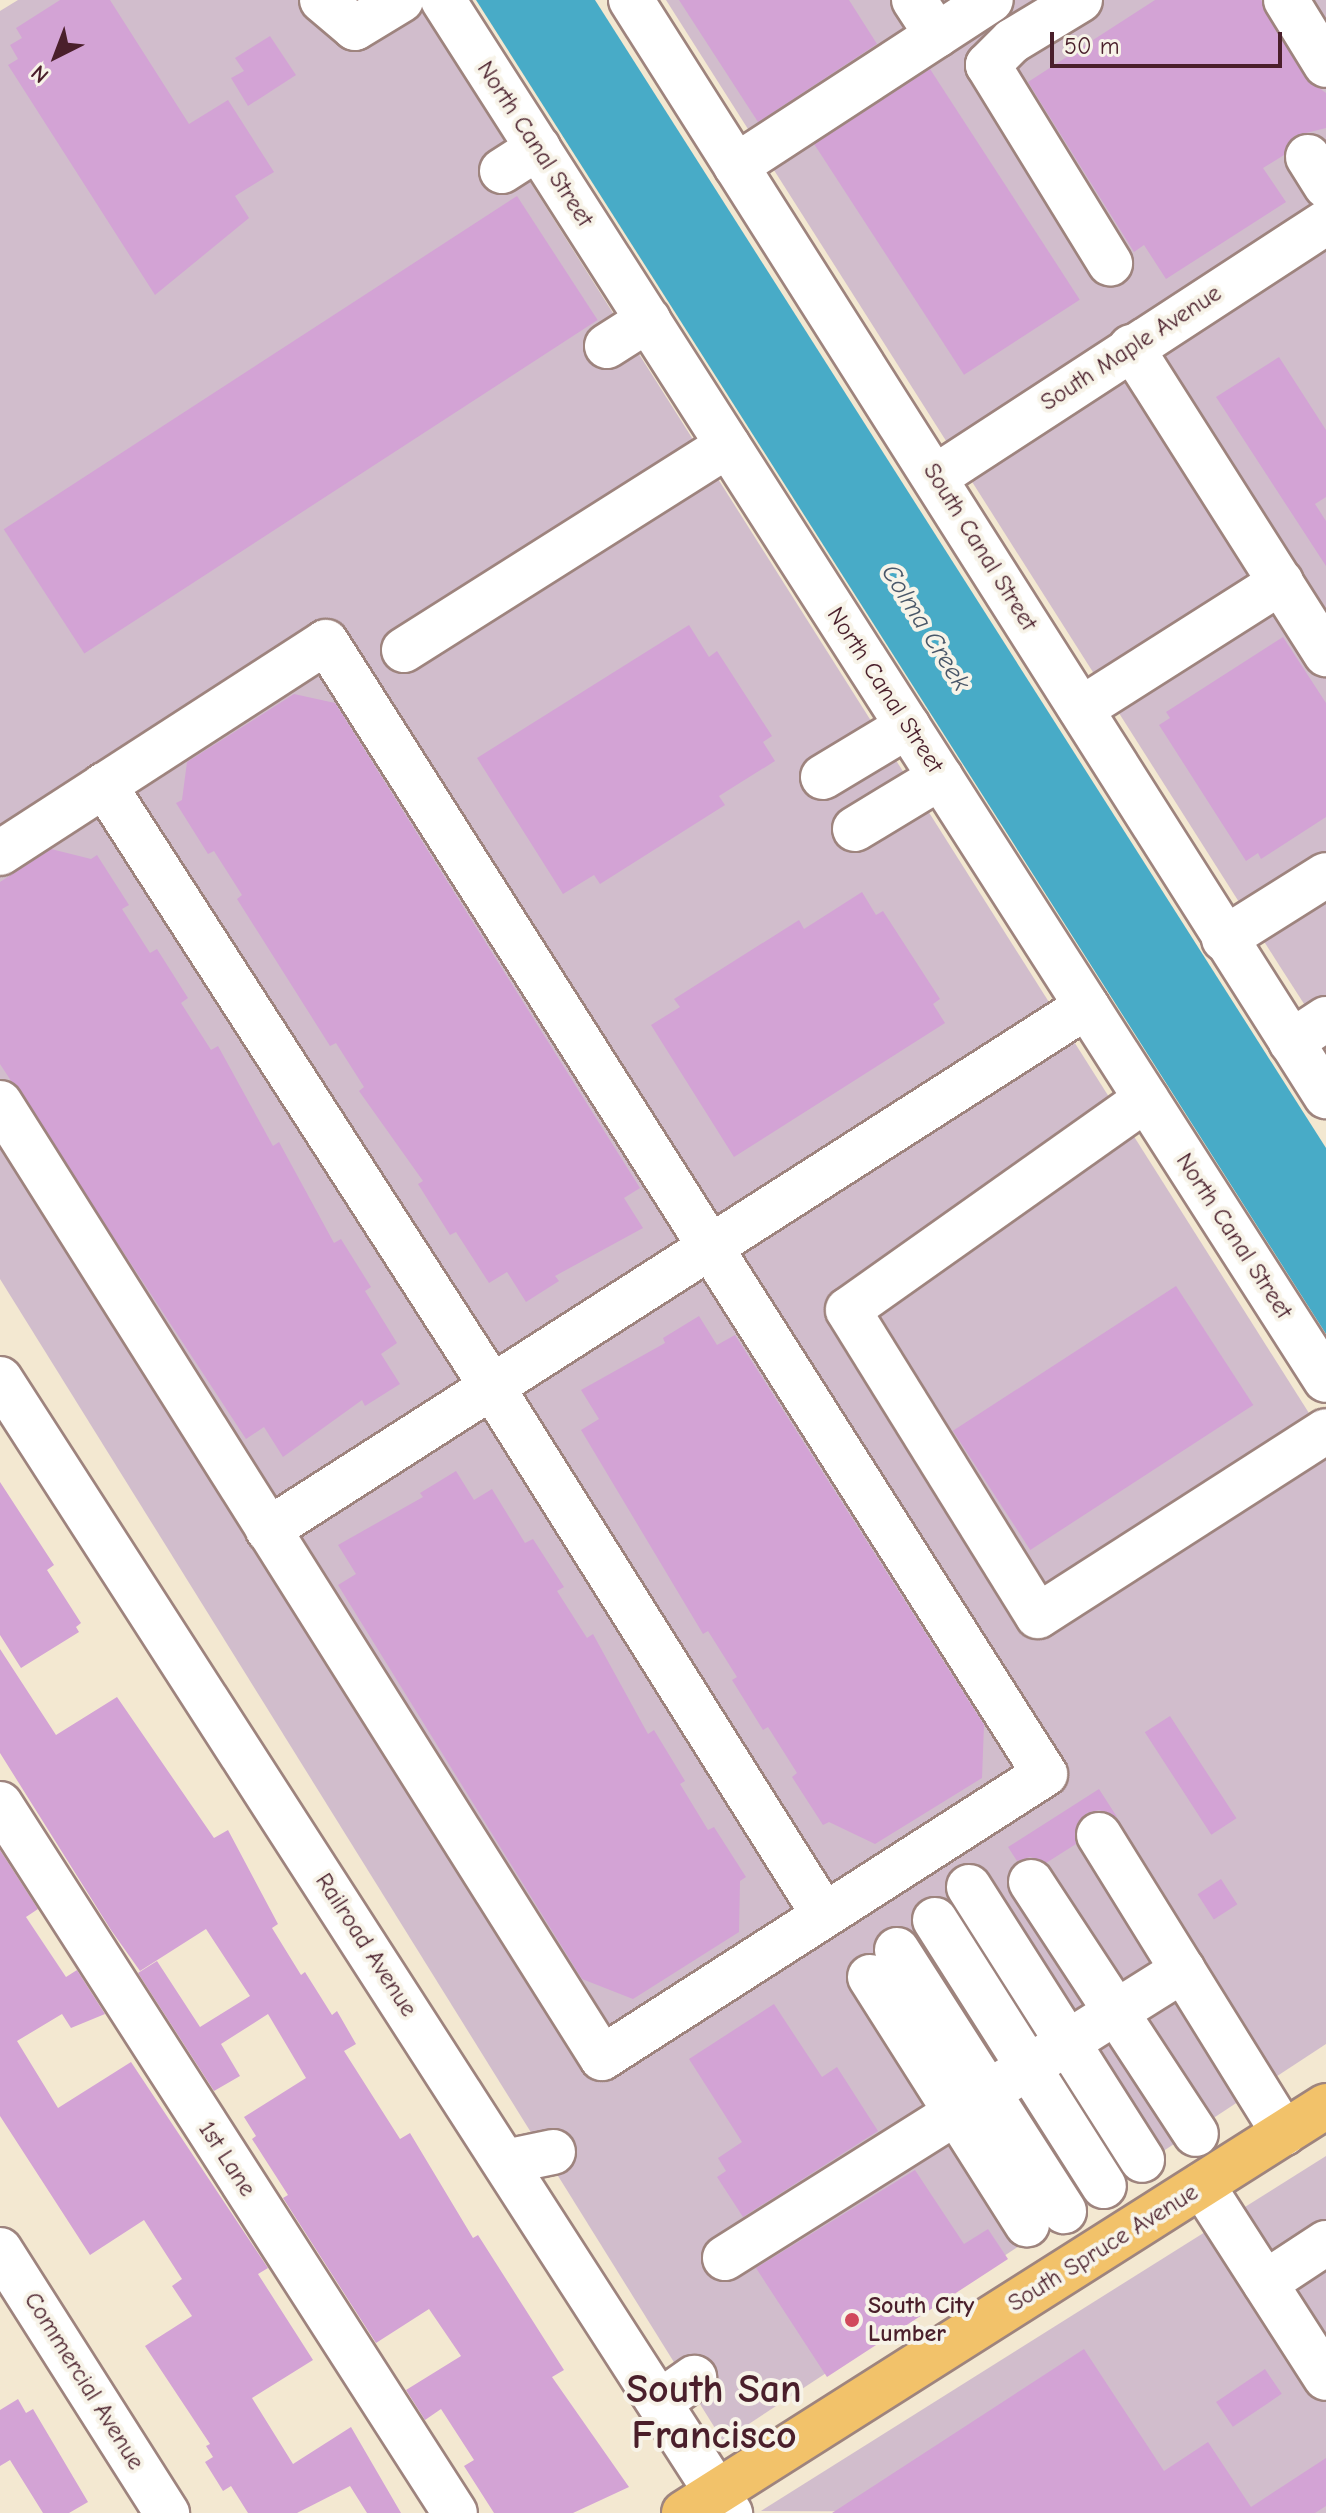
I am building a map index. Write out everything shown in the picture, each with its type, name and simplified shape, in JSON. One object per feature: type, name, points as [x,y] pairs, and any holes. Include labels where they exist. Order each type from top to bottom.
[{"type":"main road","name":"South Spruce Avenue","points":[[711,2506],[1326,2106]]},
{"type":"street","points":[[322,0],[355,28],[401,0]]},
{"type":"street","name":"North Canal Street","points":[[443,0],[1326,1380]]},
{"type":"street","name":"South Canal Street","points":[[631,0],[937,476],[1224,939],[1308,1030],[1326,1096]]},
{"type":"street","points":[[736,166],[925,18],[991,0]]},
{"type":"street","points":[[1080,0],[1012,41],[988,65],[1110,263]]},
{"type":"street","points":[[1286,0],[1326,65]]},
{"type":"street","points":[[502,171],[538,148]]},
{"type":"street","name":"South Maple Avenue","points":[[937,476],[1326,222]]},
{"type":"street","points":[[607,346],[648,320]]},
{"type":"street","points":[[1131,347],[1326,654]]},
{"type":"street","points":[[404,650],[728,445]]},
{"type":"street","points":[[1081,709],[1281,582]]},
{"type":"street","points":[[0,853],[326,642],[1045,1774],[602,2058],[0,1103]]},
{"type":"street","points":[[823,777],[908,726]]},
{"type":"street","points":[[855,829],[941,777]]},
{"type":"street","points":[[104,785],[492,1387],[824,1915]]},
{"type":"street","points":[[1224,939],[1326,875]]},
{"type":"street","points":[[268,1530],[1087,1006]]},
{"type":"street","points":[[1146,1099],[848,1310],[1038,1616],[1326,1431]]},
{"type":"street","name":"Railroad Avenue","points":[[0,1379],[505,2162],[677,2390],[711,2506]]},
{"type":"street","name":"1st Lane","points":[[0,1804],[455,2513]]},
{"type":"street","points":[[1099,1835],[1284,2133]]},
{"type":"street","points":[[1031,1882],[1196,2134]]},
{"type":"street","points":[[969,1887],[1142,2160]]},
{"type":"street","points":[[935,1920],[1104,2186]]},
{"type":"street","points":[[884,1964],[1046,2218]]},
{"type":"street","points":[[725,2258],[1183,1970]]},
{"type":"street","points":[[505,2162],[553,2152]]},
{"type":"street","points":[[1202,2185],[1326,2378]]},
{"type":"street","points":[[1265,2283],[1326,2243]]},
{"type":"street","name":"Commercial Avenue","points":[[0,2250],[167,2513]]},
{"type":"shaded area","points":[[18,0],[415,0],[1326,1440],[1326,2044],[723,2441],[0,1279],[0,11]]},
{"type":"shaded area","points":[[666,0],[1326,0],[1326,1038],[1279,965]]},
{"type":"shaded area","points":[[1326,2156],[1326,2513],[761,2511]]},
{"type":"water","name":"Colma Creek","points":[[476,0],[595,0],[1326,1148],[1326,1334]]},
{"type":"building","points":[[60,0],[110,0],[189,124],[228,100],[274,172],[235,196],[249,218],[155,295],[8,65],[18,59],[10,45],[22,38],[16,28]]},
{"type":"building","points":[[679,0],[849,0],[877,44],[758,122]]},
{"type":"building","points":[[1155,0],[1261,0],[1305,78],[1326,93],[1326,128],[1294,136],[1284,155],[1263,168],[1286,202],[1166,279],[1144,245],[1134,252],[1028,82]]},
{"type":"building","points":[[270,36],[296,75],[248,106],[231,78],[244,71],[235,58]]},
{"type":"building","points":[[930,69],[1080,300],[964,375],[814,144]]},
{"type":"building","points":[[517,196],[598,320],[84,653],[4,529]]},
{"type":"building","points":[[1279,357],[1326,430],[1326,497],[1315,504],[1326,521],[1326,566],[1216,397]]},
{"type":"building","points":[[689,625],[709,657],[717,651],[772,736],[763,742],[775,761],[719,796],[725,805],[600,884],[594,875],[563,894],[477,758]]},
{"type":"building","points":[[1283,637],[1326,703],[1326,817],[1261,859],[1258,853],[1246,861],[1159,725],[1170,718],[1166,712]]},
{"type":"building","points":[[294,694],[335,703],[640,1188],[624,1198],[643,1228],[555,1276],[559,1281],[526,1302],[507,1272],[489,1283],[456,1232],[450,1235],[418,1184],[423,1181],[359,1091],[364,1087],[336,1043],[330,1046],[237,899],[242,895],[214,851],[208,854],[176,803],[182,800],[187,762]]},
{"type":"building","points":[[51,849],[91,859],[97,855],[129,905],[122,909],[150,953],[157,949],[188,998],[181,1003],[211,1050],[218,1046],[273,1146],[279,1142],[334,1243],[341,1239],[371,1287],[365,1291],[397,1343],[381,1354],[400,1384],[365,1406],[362,1400],[283,1457],[264,1427],[246,1439],[0,1064],[0,882]]},
{"type":"building","points":[[862,892],[876,915],[883,911],[940,999],[933,1004],[945,1023],[734,1157],[651,1025],[680,1007],[674,999],[799,920],[804,929]]},
{"type":"building","points":[[1176,1286],[1253,1405],[1030,1550],[953,1431]]},
{"type":"building","points":[[699,1316],[717,1345],[735,1335],[984,1725],[982,1778],[875,1844],[829,1822],[823,1825],[792,1777],[797,1773],[768,1727],[763,1730],[732,1680],[737,1677],[708,1631],[703,1634],[581,1430],[599,1419],[581,1390],[665,1343],[663,1338]]},
{"type":"building","points":[[456,1471],[474,1500],[492,1489],[525,1543],[533,1539],[564,1587],[557,1591],[587,1638],[593,1634],[648,1734],[654,1730],[685,1781],[680,1784],[708,1830],[714,1827],[746,1877],[740,1881],[739,1932],[633,1999],[582,1979],[338,1585],[356,1574],[338,1545],[423,1497],[420,1493]]},
{"type":"building","points":[[0,1482],[54,1565],[47,1570],[81,1623],[76,1627],[79,1632],[21,1668],[0,1635]]},
{"type":"building","points":[[0,1649],[56,1735],[117,1697],[214,1838],[228,1830],[278,1924],[272,1928],[301,1975],[305,1972],[332,2015],[337,2011],[356,2044],[344,2051],[400,2139],[410,2133],[473,2238],[478,2235],[564,2370],[552,2377],[629,2487],[573,2513],[494,2513],[464,2466],[474,2460],[441,2409],[425,2420],[406,2390],[461,2356],[429,2309],[376,2343],[283,2198],[288,2195],[252,2139],[256,2136],[244,2117],[306,2078],[268,2014],[221,2044],[240,2076],[214,2091],[138,1973],[157,1961],[200,2027],[250,1996],[206,1929],[140,1971],[0,1753]]},
{"type":"building","points":[[1170,1716],[1236,1818],[1211,1835],[1145,1732]]},
{"type":"building","points":[[1099,1789],[1117,1817],[1099,1810],[1087,1813],[1077,1824],[1076,1844],[1046,1863],[1030,1857],[1017,1861],[1008,1847]]},
{"type":"building","points":[[0,1850],[38,1909],[26,1917],[66,1977],[77,1970],[105,2014],[71,2028],[62,2014],[17,2041],[58,2108],[131,2062],[268,2268],[258,2274],[313,2360],[252,2398],[293,2464],[351,2427],[401,2513],[367,2513],[350,2486],[297,2513],[248,2513],[231,2486],[223,2491],[205,2462],[213,2457],[206,2446],[210,2444],[145,2346],[192,2316],[172,2286],[182,2279],[144,2220],[90,2255],[0,2116]]},
{"type":"building","points":[[1221,1879],[1237,1904],[1214,1919],[1198,1894]]},
{"type":"building","points":[[774,2004],[822,2077],[837,2067],[878,2131],[743,2217],[717,2177],[726,2171],[718,2158],[742,2142],[689,2059]]},
{"type":"building","name":"South City Lumber","points":[[915,2170],[964,2244],[988,2229],[1008,2259],[827,2377],[756,2268]]},
{"type":"building","points":[[1084,2349],[1164,2471],[1208,2442],[1251,2507],[1326,2458],[1326,2506],[1315,2513],[832,2513]]},
{"type":"building","points":[[1265,2369],[1282,2394],[1233,2427],[1216,2402]]},
{"type":"building","points":[[18,2399],[26,2413],[33,2409],[88,2502],[69,2513],[43,2513],[10,2460],[0,2466],[0,2410]]},
{"type":"place","name":"South City Lumber","points":[[852,2320]]},
{"type":"district","name":"South San Francisco","points":[[714,2412]]}]
